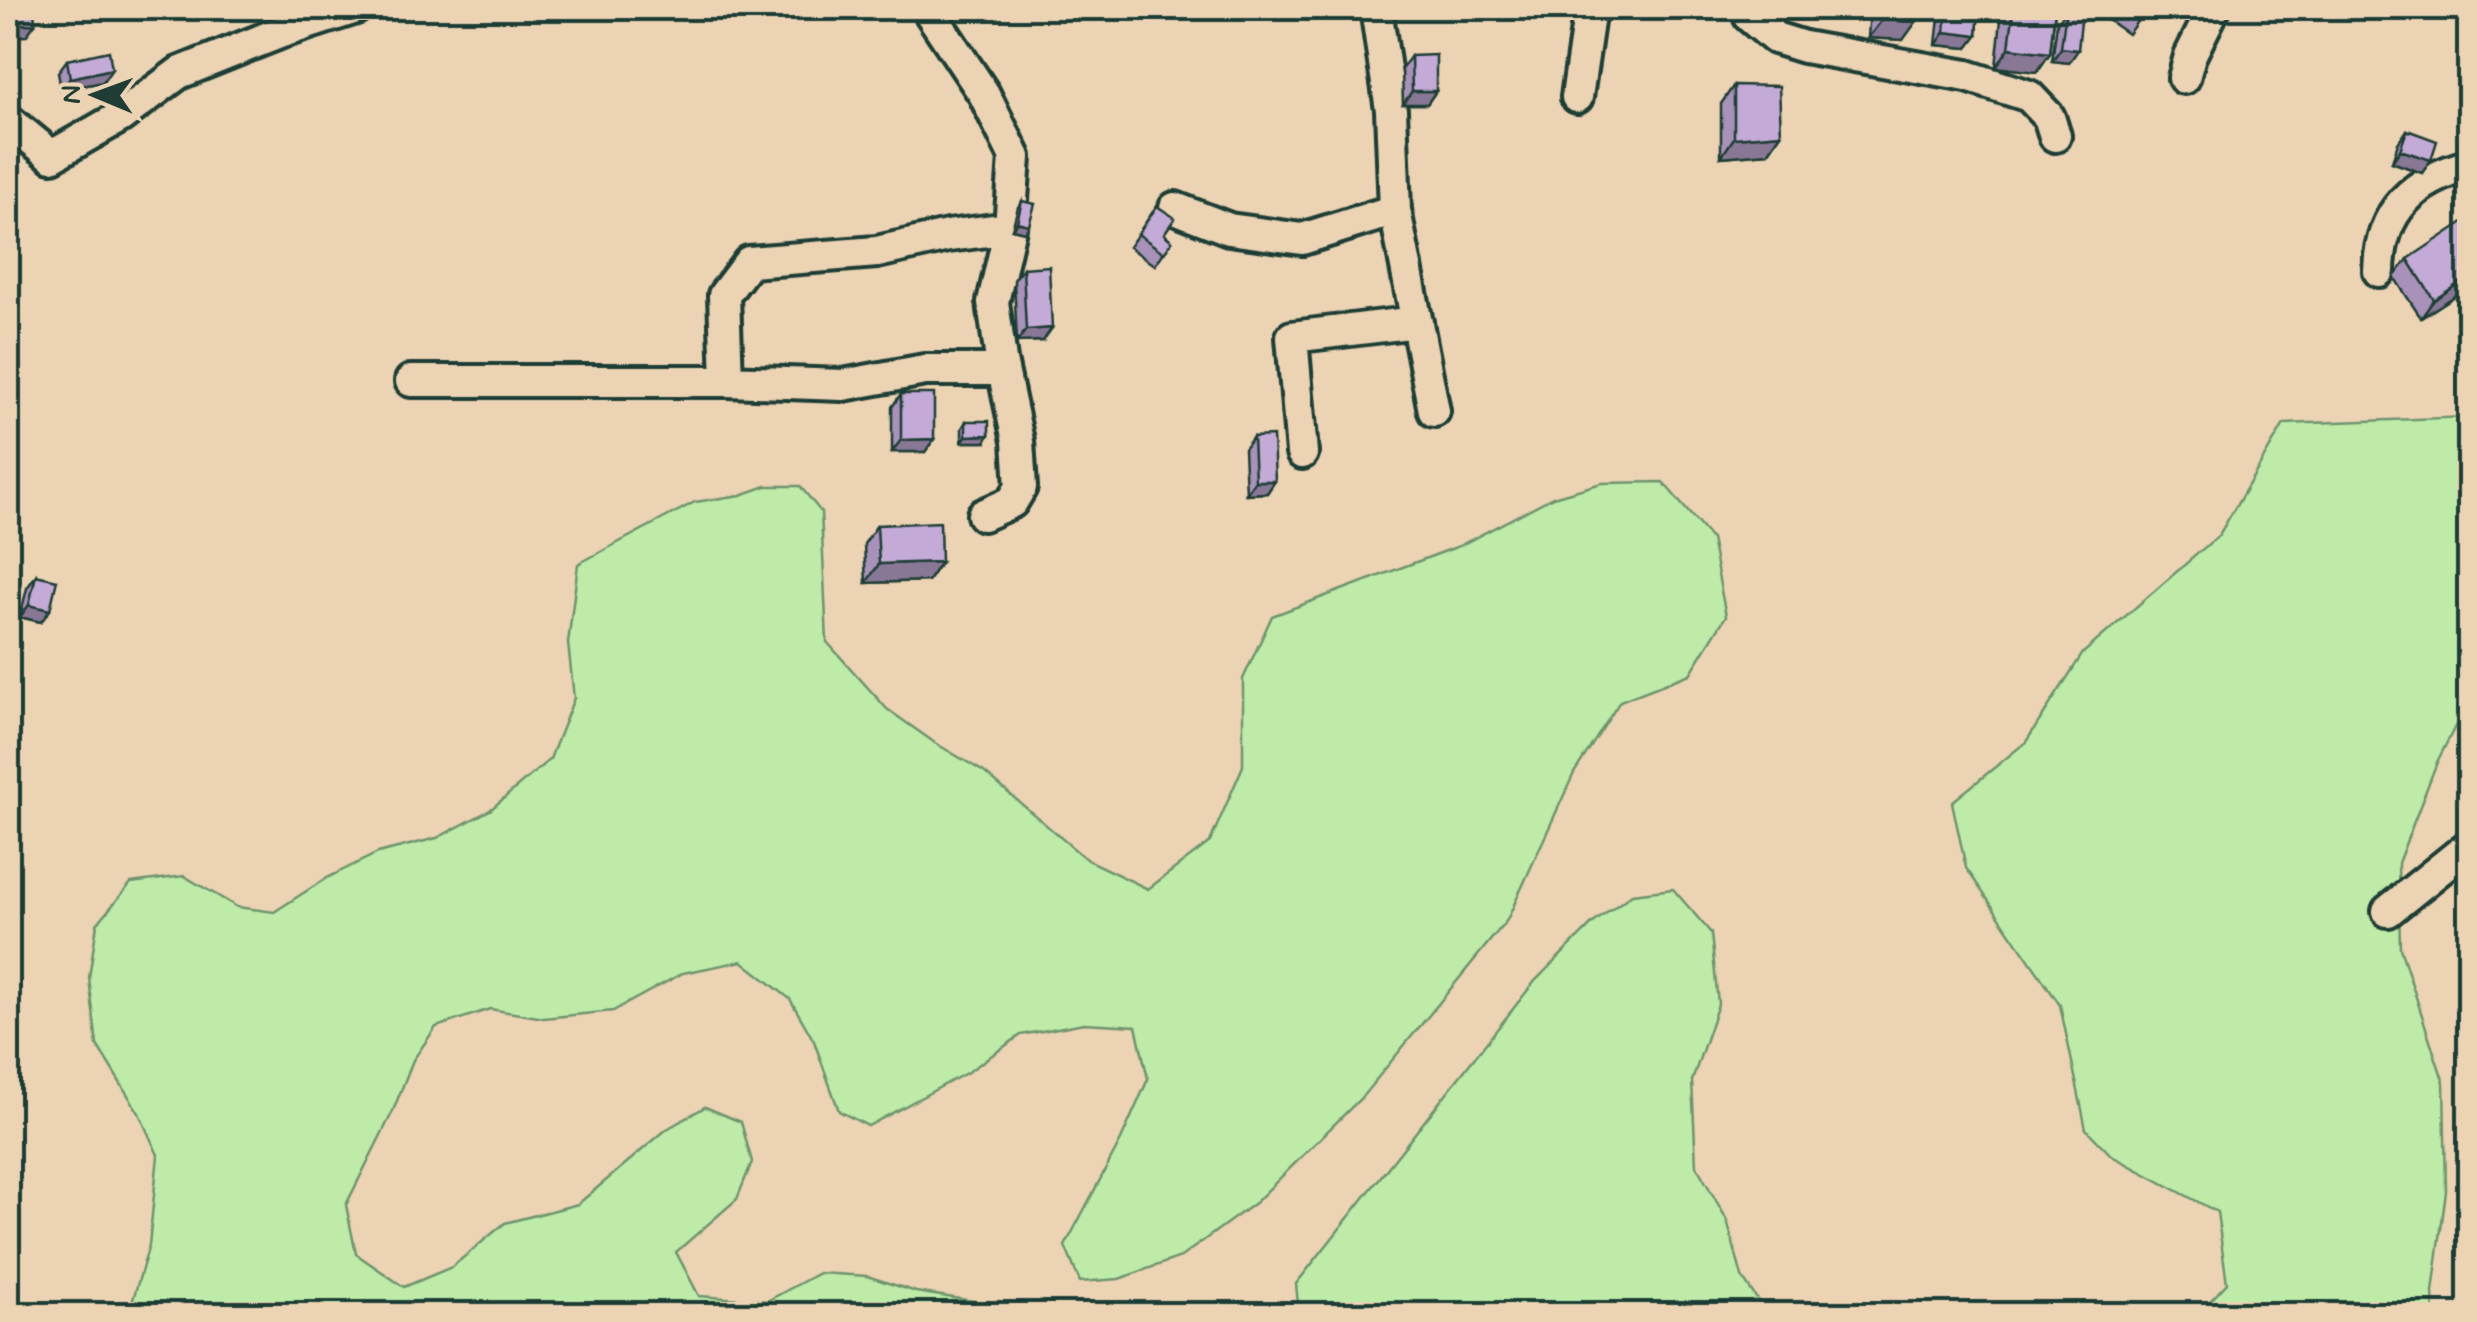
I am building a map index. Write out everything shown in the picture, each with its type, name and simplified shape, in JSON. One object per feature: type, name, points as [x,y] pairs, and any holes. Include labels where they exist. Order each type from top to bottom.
[{"type":"street","points":[[8,120],[52,156],[120,117],[179,73],[279,33],[356,8]]},
{"type":"street","points":[[926,8],[958,52],[1012,145],[1016,175],[1010,228],[994,302],[1018,441],[1021,487],[1012,502],[983,514]]},
{"type":"street","points":[[1376,8],[1391,110],[1396,210],[1434,410]]},
{"type":"street","points":[[1577,96],[1590,8]]},
{"type":"street","points":[[1752,8],[1750,17],[1775,38],[1804,47],[1967,76],[2029,96],[2049,117],[2055,136]]},
{"type":"street","points":[[2184,78],[2190,56],[2214,8]]},
{"type":"street","points":[[2379,271],[2380,244],[2399,206],[2435,174],[2470,165]]},
{"type":"street","points":[[1175,208],[1229,229],[1302,239],[1396,210]]},
{"type":"street","points":[[726,381],[724,295],[749,262],[877,252],[948,236],[1010,228]]},
{"type":"street","points":[[1302,453],[1292,337],[1417,322]]},
{"type":"street","points":[[411,381],[843,384],[925,370],[1003,370]]},
{"type":"street","points":[[2388,911],[2470,845]]},
{"type":"green space","points":[[2469,417],[2469,699],[2437,762],[2398,863],[2400,948],[2444,1083],[2446,1191],[2433,1292],[2434,1314],[2198,1314],[2227,1283],[2217,1212],[2112,1156],[2086,1129],[2060,1005],[1966,868],[1952,802],[2026,742],[2083,653],[2219,535],[2284,424]]},
{"type":"green space","points":[[1663,482],[1711,539],[1726,616],[1690,674],[1620,701],[1574,773],[1507,920],[1362,1097],[1256,1202],[1181,1257],[1119,1279],[1080,1282],[1065,1246],[1148,1079],[1136,1026],[1084,1023],[1021,1035],[968,1072],[868,1126],[839,1111],[814,1041],[790,999],[742,961],[683,973],[613,1011],[544,1018],[490,1009],[436,1027],[413,1060],[393,1111],[346,1205],[356,1254],[404,1287],[452,1267],[505,1223],[578,1204],[667,1129],[705,1107],[741,1122],[752,1162],[737,1199],[676,1252],[699,1296],[767,1301],[819,1273],[867,1276],[916,1292],[979,1302],[988,1314],[131,1314],[149,1245],[158,1155],[139,1113],[97,1045],[89,978],[97,924],[131,883],[184,876],[237,907],[274,912],[325,879],[378,853],[437,838],[490,810],[550,759],[574,698],[568,643],[578,564],[695,502],[741,495],[766,486],[800,486],[821,512],[827,642],[887,709],[984,772],[1087,860],[1148,889],[1210,842],[1243,766],[1243,679],[1272,616],[1459,546],[1553,497],[1602,483]]},
{"type":"green space","points":[[1673,889],[1711,933],[1718,1004],[1692,1081],[1696,1165],[1727,1220],[1742,1277],[1767,1314],[1299,1314],[1296,1284],[1535,981],[1592,924],[1632,894]]},
{"type":"building","points":[[8,8],[34,8],[35,24],[8,24]]},
{"type":"building","points":[[1882,8],[1917,8],[1916,22],[1882,20]]},
{"type":"building","points":[[1947,8],[1979,8],[1977,36],[1945,32]]},
{"type":"building","points":[[2014,8],[2055,8],[2050,53],[2009,48]]},
{"type":"building","points":[[2117,8],[2147,8],[2137,21]]},
{"type":"building","points":[[2066,10],[2082,12],[2078,50],[2061,48]]},
{"type":"building","points":[[109,51],[112,69],[70,78],[67,60]]},
{"type":"building","points":[[1436,55],[1436,91],[1412,91],[1411,56]]},
{"type":"building","points":[[1734,85],[1779,86],[1781,134],[1734,138]]},
{"type":"building","points":[[2407,130],[2437,141],[2431,160],[2400,150]]},
{"type":"building","points":[[1022,201],[1035,204],[1029,225],[1017,222]]},
{"type":"building","points":[[1157,206],[1175,218],[1164,234],[1172,241],[1164,253],[1138,234]]},
{"type":"building","points":[[2468,219],[2470,276],[2434,300],[2408,259]]},
{"type":"building","points":[[1049,266],[1052,328],[1026,330],[1023,268]]},
{"type":"building","points":[[901,394],[934,394],[934,439],[901,440]]},
{"type":"building","points":[[966,421],[989,421],[989,435],[966,436]]},
{"type":"building","points":[[1273,436],[1275,481],[1255,481],[1253,437]]},
{"type":"building","points":[[940,522],[941,562],[879,564],[877,525]]},
{"type":"building","points":[[36,575],[57,580],[50,610],[29,605]]}]
